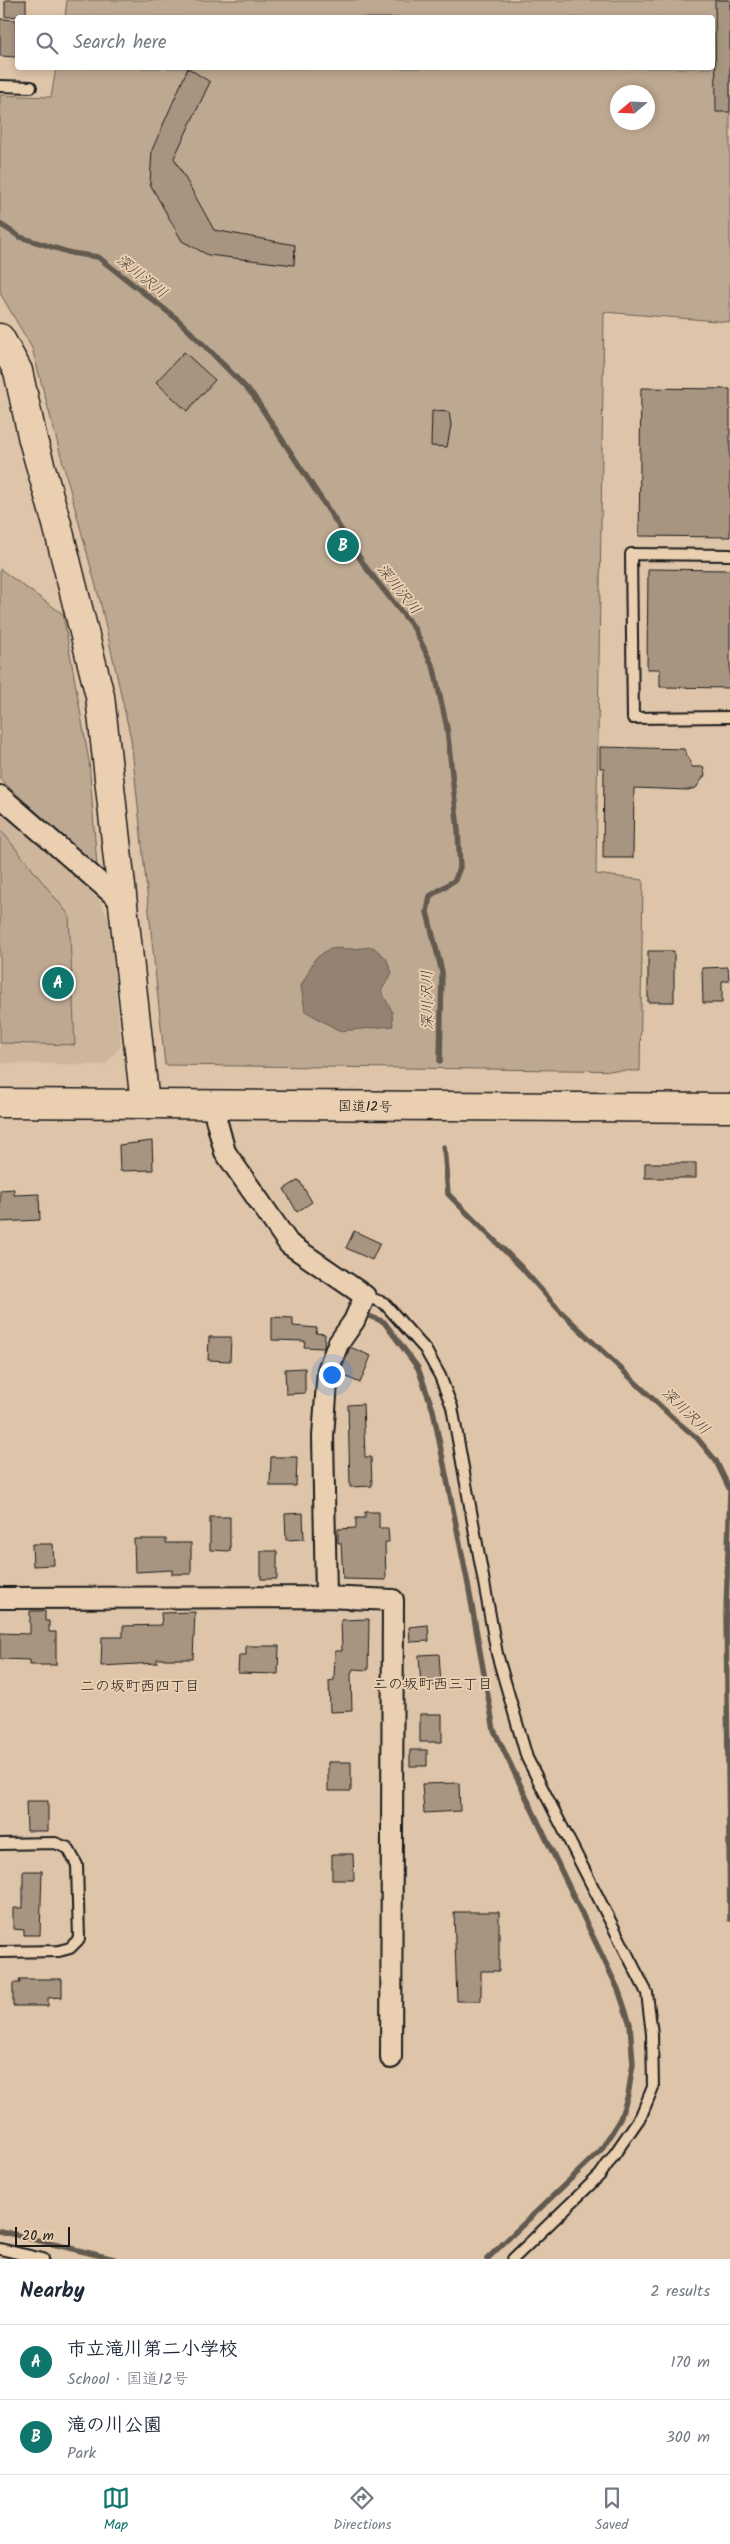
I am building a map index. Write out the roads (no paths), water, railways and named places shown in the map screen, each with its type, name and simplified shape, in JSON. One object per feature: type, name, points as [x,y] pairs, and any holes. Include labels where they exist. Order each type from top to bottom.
[{"type":"main road","points":[[0,338],[18,371],[33,440],[57,524],[100,696],[145,1104]]},
{"type":"main road","name":"国道12号","points":[[0,1103],[730,1108]]},
{"type":"street","points":[[0,796],[122,903]]},
{"type":"street","points":[[212,1104],[226,1152],[289,1244],[365,1296],[354,1321],[338,1344],[328,1370],[322,1436],[326,1597]]},
{"type":"street","points":[[0,1598],[326,1597],[393,1600],[391,2058]]},
{"type":"lane","points":[[0,86],[30,87]]},
{"type":"lane","points":[[730,555],[631,554],[633,718],[730,717]]},
{"type":"lane","points":[[365,1296],[384,1303],[406,1326],[425,1349],[440,1376],[452,1407],[497,1654],[528,1758],[647,1993],[652,2034],[653,2088],[642,2116],[600,2175],[512,2259]]},
{"type":"lane","points":[[0,1844],[54,1843],[68,1848],[77,1865],[79,1939],[70,1948],[59,1951],[0,1952]]},
{"type":"lane","points":[[0,2248],[43,2259]]},
{"type":"waterway","name":"深川沢川","points":[[0,224],[20,237],[71,253],[98,257],[177,319],[213,354],[253,395],[367,569],[414,628],[434,669],[447,728],[458,830],[460,867],[455,880],[430,896],[427,912],[442,972],[440,1061]]},
{"type":"waterway","name":"深川沢川","points":[[444,1147],[448,1194],[521,1267],[559,1310],[674,1419],[697,1438],[716,1461],[730,1490],[726,1613],[730,1919]]},
{"type":"waterway","points":[[369,1316],[384,1322],[418,1368],[433,1410],[468,1584],[494,1730],[618,1989],[630,2024],[633,2064],[628,2095],[620,2119],[601,2150],[487,2259]]},
{"type":"waterway","points":[[0,2231],[114,2259]]},
{"type":"place","name":"滝の川公園","points":[[343,546]]},
{"type":"place","name":"市立滝川第二小学校","points":[[58,983]]},
{"type":"district","name":"二の坂町西三丁目","points":[[433,1684]]},
{"type":"district","name":"二の坂町西四丁目","points":[[140,1686]]}]
